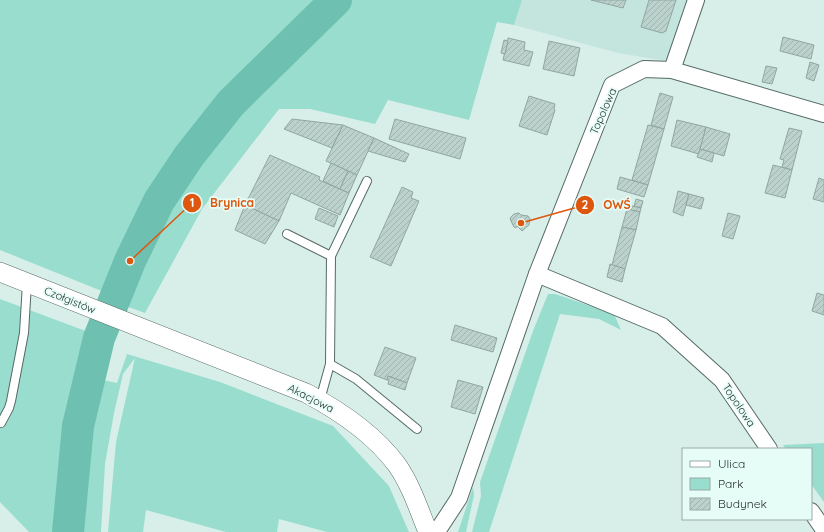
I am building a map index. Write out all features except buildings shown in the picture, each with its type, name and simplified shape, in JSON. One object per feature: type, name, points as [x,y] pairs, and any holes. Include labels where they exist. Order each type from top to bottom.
[{"type":"street","points":[[672,70],[696,0]]},
{"type":"street","name":"Topolowa","points":[[434,532],[438,530],[459,498],[537,274],[612,85],[644,69],[672,70],[824,114]]},
{"type":"street","name":"Czołgistów","points":[[0,272],[141,328]]},
{"type":"street","name":"Topolowa","points":[[537,274],[662,326],[722,380],[768,448]]},
{"type":"street","name":"Akacjowa","points":[[141,328],[306,393],[320,400],[355,423],[372,438],[397,466],[412,491],[428,532]]},
{"type":"street","points":[[812,512],[824,530]]},
{"type":"lane","points":[[320,400],[330,364],[331,256],[367,181]]},
{"type":"lane","points":[[287,234],[331,256]]},
{"type":"lane","points":[[1,423],[11,401],[24,333],[27,283]]},
{"type":"lane","points":[[330,364],[356,379],[417,429]]},
{"type":"shaded area","points":[[522,0],[688,0],[666,61],[618,53],[514,25]]},
{"type":"green space","points":[[0,0],[321,0],[205,120],[151,198],[109,294],[0,250]]},
{"type":"green space","points":[[348,0],[522,0],[514,25],[497,22],[469,120],[388,100],[375,124],[310,109],[279,109],[202,209],[145,313],[123,305],[191,167],[236,111]]},
{"type":"green space","points":[[548,294],[555,294],[614,314],[621,330],[599,319],[560,314],[489,532],[472,532],[481,496],[480,482],[533,331]]},
{"type":"green space","points":[[0,299],[91,333],[73,391],[61,475],[58,532],[29,532],[0,502]]},
{"type":"green space","points":[[127,354],[220,382],[333,426],[389,486],[409,532],[327,532],[279,519],[277,532],[226,532],[146,510],[143,532],[108,532],[116,442],[135,358],[123,374],[114,413],[105,464],[101,532],[77,532],[84,450],[98,379],[117,383]]},
{"type":"green space","points":[[824,443],[824,502],[812,485],[812,448],[785,448],[783,445]]},
{"type":"green space","points":[[473,487],[474,495],[466,532],[458,532]]},
{"type":"waterway","points":[[68,532],[78,426],[99,338],[130,261],[159,201],[189,156],[231,103],[336,0]]},
{"type":"place","name":"OWŚ","points":[[521,223]]},
{"type":"place","name":"Brynica","points":[[130,261]]}]
